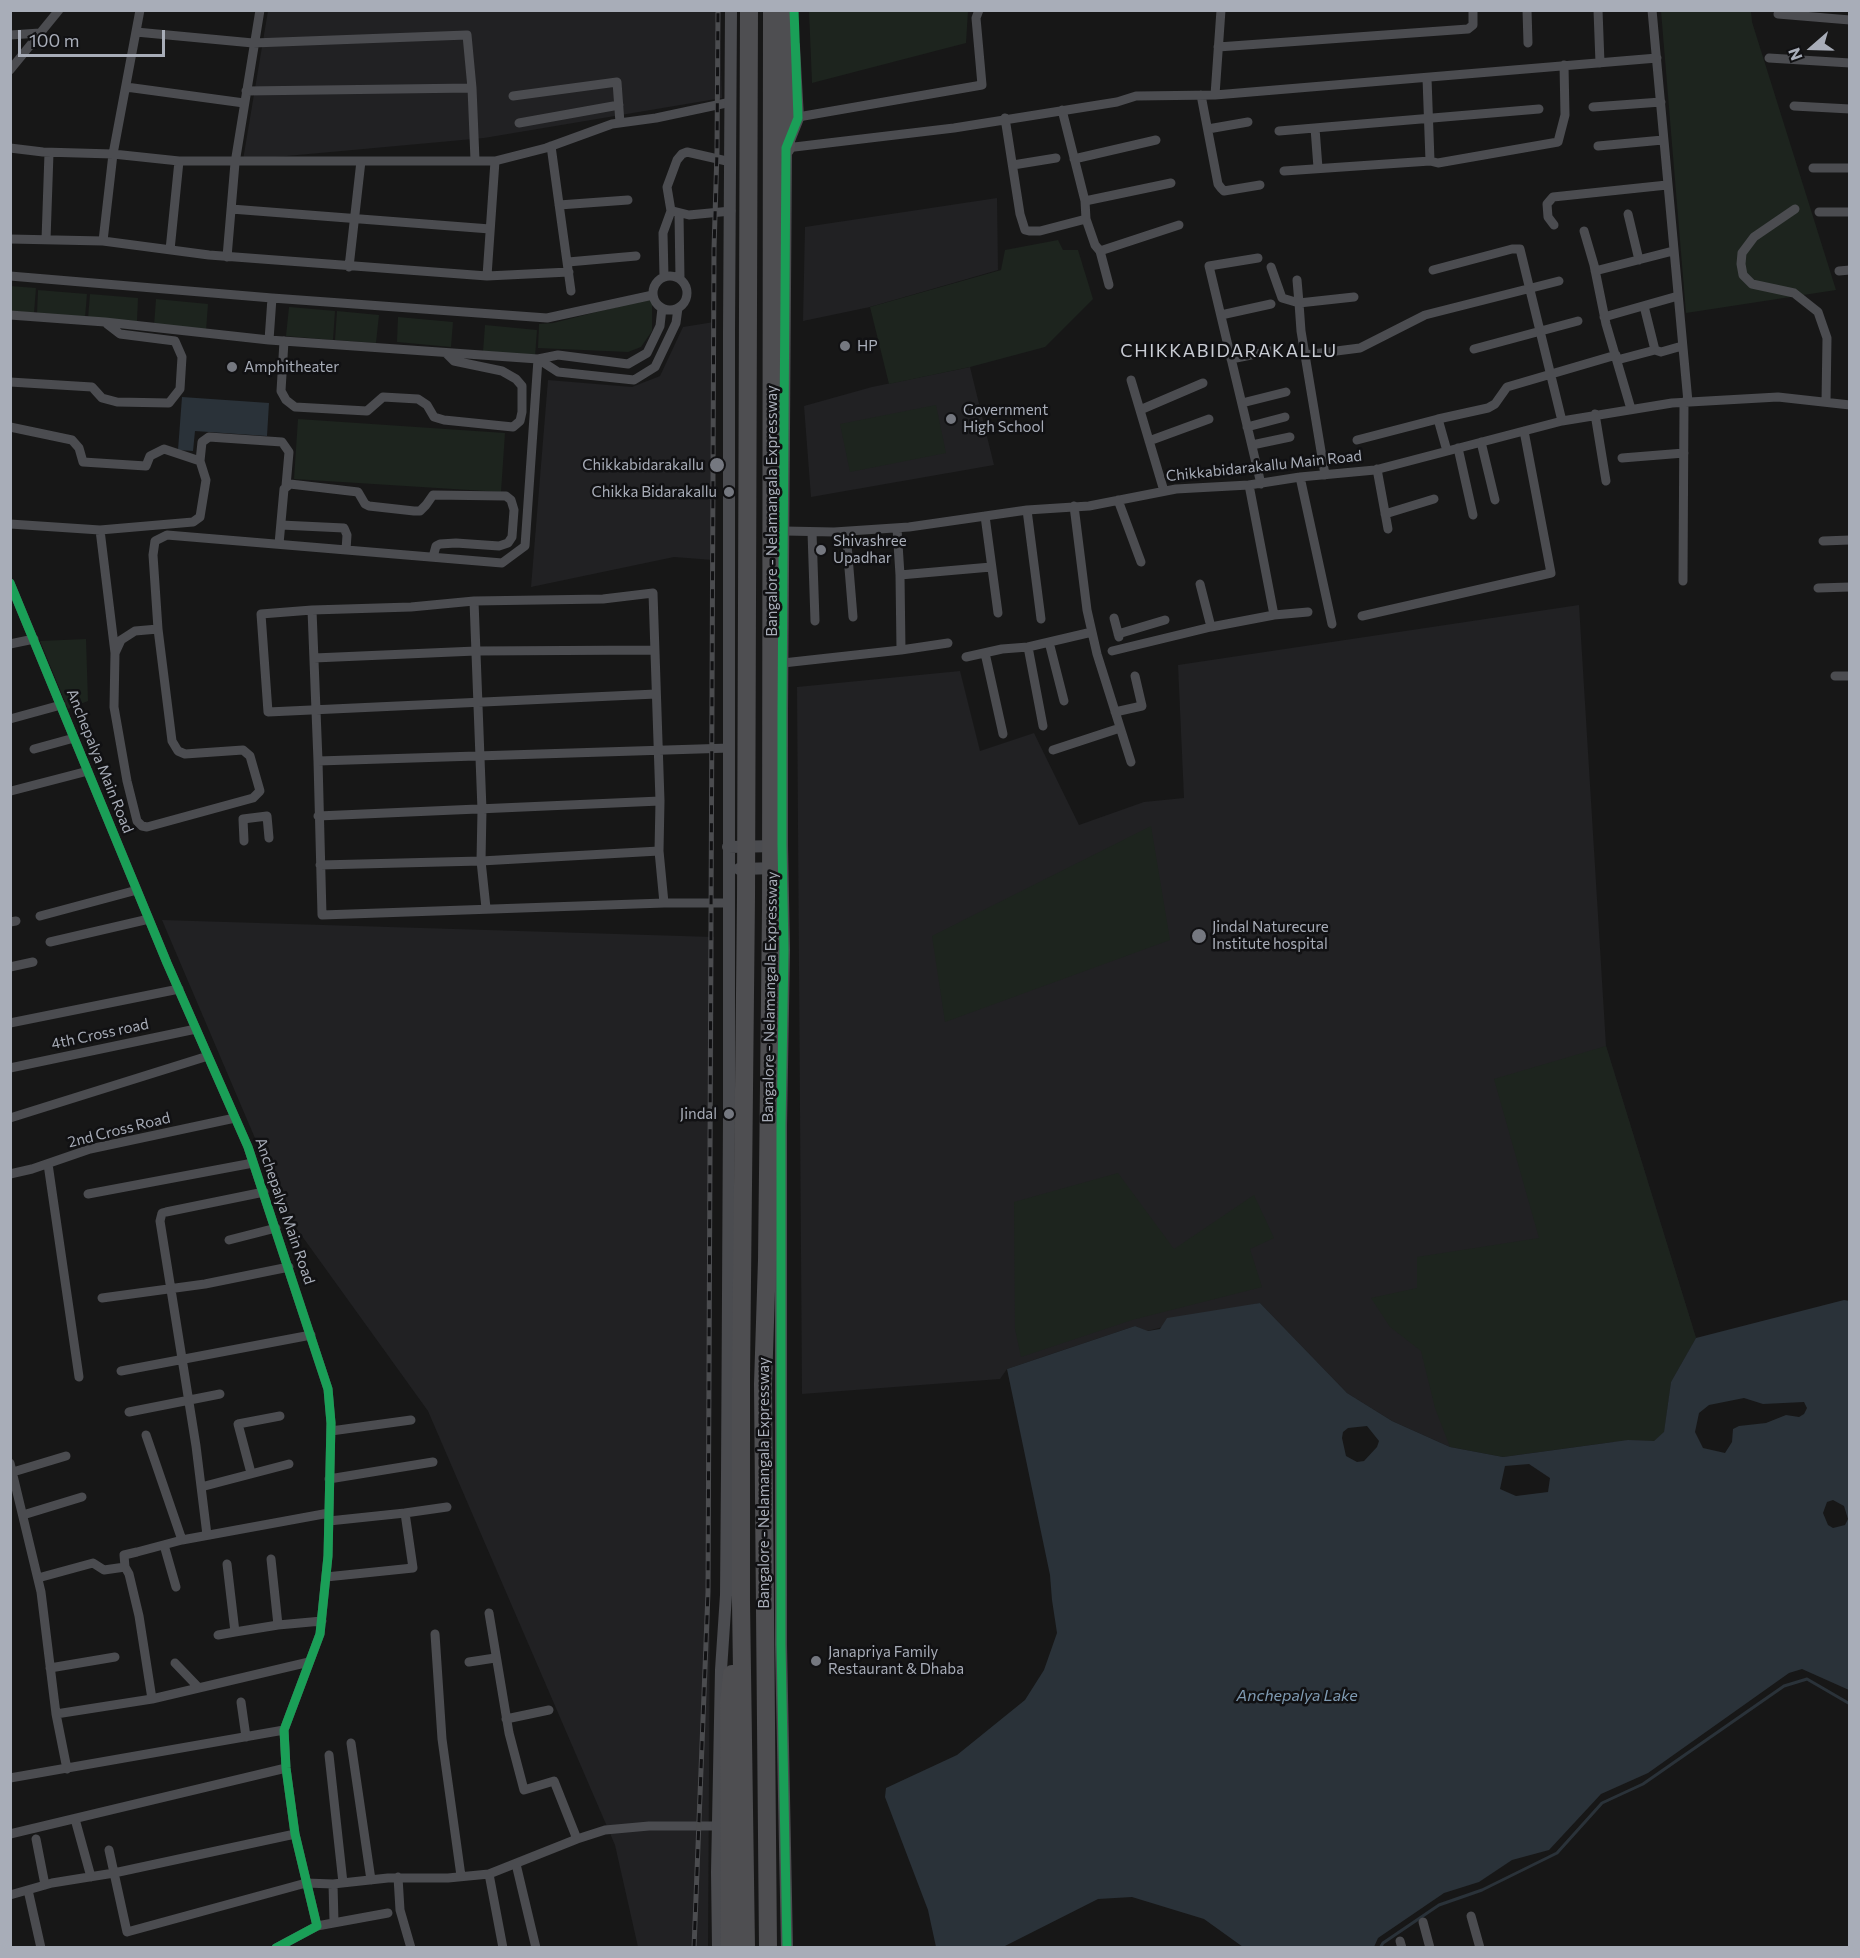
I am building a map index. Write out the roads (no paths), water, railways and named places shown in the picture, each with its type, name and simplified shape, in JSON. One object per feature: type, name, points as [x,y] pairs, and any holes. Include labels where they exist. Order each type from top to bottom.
[{"type":"highway","name":"Bangalore - Nelamangala Expressway","points":[[746,1947],[741,1602],[741,1378],[749,10]]},
{"type":"highway","name":"Bangalore - Nelamangala Expressway","points":[[768,1947],[763,1384],[768,1260],[771,923],[772,10]]},
{"type":"highway","points":[[785,10],[786,148]]},
{"type":"highway","points":[[730,1947],[729,1703],[741,1602]]},
{"type":"street","points":[[10,70],[58,10]]},
{"type":"street","points":[[103,241],[113,154],[140,10]]},
{"type":"street","points":[[227,256],[235,163],[260,10]]},
{"type":"street","points":[[718,1947],[721,1670],[726,1573],[731,10]]},
{"type":"street","points":[[786,1947],[781,1651],[781,1126],[784,950],[782,846],[786,148],[798,117],[794,10]]},
{"type":"street","points":[[798,117],[982,85],[976,18],[979,10]]},
{"type":"street","points":[[1215,95],[1221,10]]},
{"type":"street","points":[[1218,47],[1468,29],[1473,25],[1473,10]]},
{"type":"street","points":[[1527,10],[1528,43]]},
{"type":"street","points":[[1598,10],[1600,63]]},
{"type":"street","points":[[1652,10],[1686,402],[1683,581]]},
{"type":"street","points":[[1778,14],[1850,20]]},
{"type":"street","points":[[136,32],[253,43],[467,35],[475,160]]},
{"type":"street","points":[[10,35],[40,33]]},
{"type":"street","points":[[786,148],[954,128],[1005,118],[1117,102],[1136,96],[1215,95],[1657,58]]},
{"type":"street","points":[[1769,58],[1850,63]]},
{"type":"street","points":[[1284,171],[1430,161],[1438,163],[1558,142],[1565,115],[1564,65]]},
{"type":"street","points":[[1427,78],[1430,161]]},
{"type":"street","points":[[513,96],[617,82],[620,123]]},
{"type":"street","points":[[126,87],[244,103]]},
{"type":"street","points":[[246,91],[472,88]]},
{"type":"street","points":[[1201,95],[1218,184],[1224,190],[1260,186]]},
{"type":"street","points":[[10,148],[49,153],[113,154],[179,161],[235,163],[361,160],[495,161],[551,147],[612,124],[656,118],[731,102]]},
{"type":"street","points":[[1593,107],[1660,102]]},
{"type":"street","points":[[519,123],[619,105]]},
{"type":"street","points":[[1794,106],[1850,109]]},
{"type":"street","points":[[1279,131],[1539,109]]},
{"type":"street","points":[[1062,110],[1084,201],[1086,219],[1095,245],[1100,251],[1109,285]]},
{"type":"street","points":[[1005,118],[1020,214],[1025,230],[1040,231],[1086,219]]},
{"type":"street","points":[[1208,129],[1248,123]]},
{"type":"street","points":[[1315,128],[1318,168]]},
{"type":"street","points":[[1074,159],[1156,140]]},
{"type":"street","points":[[1598,146],[1663,140]]},
{"type":"street","points":[[551,147],[571,291]]},
{"type":"street","points":[[680,279],[675,212],[667,187],[677,160],[687,152],[731,162]]},
{"type":"street","points":[[46,240],[49,153]]},
{"type":"street","points":[[1013,165],[1056,158]]},
{"type":"street","points":[[350,267],[361,160]]},
{"type":"street","points":[[170,250],[179,161]]},
{"type":"street","points":[[487,276],[495,161]]},
{"type":"street","points":[[1813,168],[1850,168]]},
{"type":"street","points":[[1084,201],[1172,183]]},
{"type":"street","points":[[1554,225],[1548,217],[1546,204],[1553,197],[1667,185]]},
{"type":"street","points":[[560,205],[628,200]]},
{"type":"street","points":[[231,209],[490,229]]},
{"type":"street","points":[[1795,209],[1754,237],[1742,253],[1740,264],[1743,275],[1752,284],[1794,293],[1818,312],[1827,338],[1826,402]]},
{"type":"street","points":[[675,212],[688,215],[730,211]]},
{"type":"street","points":[[664,277],[663,232],[675,212]]},
{"type":"street","points":[[1819,212],[1850,212]]},
{"type":"street","points":[[1628,214],[1639,260]]},
{"type":"street","points":[[1100,251],[1179,225]]},
{"type":"street","points":[[1584,231],[1596,271],[1604,316],[1631,409]]},
{"type":"street","points":[[10,239],[103,241],[227,256],[487,276],[569,272]]},
{"type":"street","points":[[1433,270],[1512,249],[1520,249],[1562,421]]},
{"type":"street","points":[[1596,271],[1673,251]]},
{"type":"street","points":[[568,262],[636,256]]},
{"type":"street","points":[[1258,258],[1209,266],[1261,484]]},
{"type":"street","points":[[1271,267],[1281,298],[1299,303],[1354,297]]},
{"type":"street","points":[[1839,271],[1850,270]]},
{"type":"street","points":[[10,276],[547,318],[653,295]]},
{"type":"street","points":[[671,276],[684,283],[687,292],[684,302],[678,308],[669,310],[657,304],[653,295],[655,285],[664,277],[671,276]]},
{"type":"street","points":[[1297,280],[1305,356],[1325,475]]},
{"type":"street","points":[[1305,356],[1360,348],[1425,315],[1558,281]]},
{"type":"street","points":[[1604,316],[1678,296]]},
{"type":"street","points":[[269,340],[272,298]]},
{"type":"street","points":[[1221,315],[1271,304]]},
{"type":"street","points":[[1644,306],[1655,350]]},
{"type":"street","points":[[10,315],[105,322],[269,340],[538,359],[558,355],[628,364],[647,353],[660,326],[662,308]]},
{"type":"street","points":[[538,359],[558,372],[634,380],[656,367],[676,323],[678,308]]},
{"type":"street","points":[[1474,349],[1578,321]]},
{"type":"street","points":[[10,382],[92,387],[102,398],[117,402],[169,403],[180,389],[182,357],[174,341],[120,334],[105,322]]},
{"type":"street","points":[[284,341],[281,391],[286,400],[295,407],[368,411],[383,397],[407,398],[418,399],[427,405],[434,417],[444,420],[513,427],[520,421],[522,386],[516,379],[502,371],[454,361],[446,352]]},
{"type":"street","points":[[1357,440],[1488,408],[1495,405],[1507,387],[1550,374],[1616,357],[1655,350],[1661,352],[1682,346]]},
{"type":"street","points":[[1231,359],[1276,350]]},
{"type":"street","points":[[99,530],[115,653],[114,707],[127,781],[137,821],[147,827],[253,798],[260,791],[248,753],[239,748],[185,754],[178,751],[172,741],[158,629],[153,555],[155,541],[167,535],[502,563],[525,546],[538,359]]},
{"type":"street","points":[[1131,380],[1164,491]]},
{"type":"street","points":[[1140,410],[1203,383]]},
{"type":"street","points":[[1242,403],[1286,392]]},
{"type":"street","name":"Chikkabidarakallu Main Road","points":[[784,531],[846,532],[897,528],[1027,510],[1089,506],[1164,491],[1261,484],[1300,477],[1377,470],[1562,421],[1595,414],[1686,402],[1778,397],[1850,405]]},
{"type":"street","points":[[1595,414],[1606,481]]},
{"type":"street","points":[[1248,427],[1285,417]]},
{"type":"street","points":[[1149,441],[1209,419]]},
{"type":"street","points":[[1438,419],[1447,451]]},
{"type":"street","points":[[10,427],[72,440],[79,448],[83,462],[146,466],[150,456],[164,449],[201,461]]},
{"type":"street","points":[[1362,616],[1551,573],[1524,431]]},
{"type":"street","points":[[10,524],[99,530],[193,522],[200,517],[206,480],[201,461],[202,442],[209,437],[282,442],[289,452],[279,544]]},
{"type":"street","points":[[1252,445],[1290,437]]},
{"type":"street","points":[[1481,442],[1495,500]]},
{"type":"street","points":[[1458,448],[1473,516]]},
{"type":"street","points":[[1622,458],[1684,453]]},
{"type":"street","points":[[1377,470],[1388,529]]},
{"type":"street","points":[[1300,477],[1332,624]]},
{"type":"street","points":[[286,486],[290,484],[351,490],[358,492],[365,504],[369,506],[414,511],[420,511],[426,506],[433,495],[506,496],[511,500],[514,510],[512,537],[508,543],[499,546],[440,544],[436,546],[433,557]]},
{"type":"street","points":[[1249,485],[1274,615]]},
{"type":"street","points":[[1385,514],[1434,499]]},
{"type":"street","points":[[1118,500],[1141,562]]},
{"type":"street","points":[[1074,506],[1087,610],[1131,762]]},
{"type":"street","points":[[1027,510],[1041,619]]},
{"type":"street","points":[[985,516],[998,613]]},
{"type":"street","points":[[281,525],[344,528],[347,535],[346,550]]},
{"type":"street","points":[[897,528],[901,650]]},
{"type":"street","points":[[812,532],[815,621]]},
{"type":"street","points":[[846,532],[853,617]]},
{"type":"street","points":[[1823,541],[1850,540]]},
{"type":"street","points":[[900,575],[991,567]]},
{"type":"street","name":"Anchepalya Main Road","points":[[10,583],[253,1163],[328,1389],[331,1431],[329,1517],[322,1621],[320,1634],[284,1730],[286,1768],[296,1834],[317,1926]]},
{"type":"street","points":[[1200,584],[1211,627]]},
{"type":"street","points":[[1818,588],[1850,587]]},
{"type":"street","points":[[656,694],[268,712],[261,615],[312,610],[411,607],[474,601],[603,599],[653,593],[660,801],[659,851],[664,903]]},
{"type":"street","points":[[474,601],[482,810],[481,861],[486,908]]},
{"type":"street","points":[[312,610],[322,915],[486,908],[728,903]]},
{"type":"street","points":[[1114,618],[1118,634],[1117,650],[1211,627],[1274,615],[1308,612]]},
{"type":"street","points":[[1118,634],[1165,620]]},
{"type":"street","points":[[115,653],[121,640],[135,631],[158,629]]},
{"type":"street","points":[[966,657],[1002,649],[1028,647],[1092,632]]},
{"type":"street","points":[[10,644],[34,639]]},
{"type":"street","points":[[783,663],[901,650],[948,642]]},
{"type":"street","points":[[1049,642],[1064,700]]},
{"type":"street","points":[[1028,647],[1043,726]]},
{"type":"street","points":[[314,658],[476,651],[654,650]]},
{"type":"street","points":[[985,653],[1003,734]]},
{"type":"street","points":[[1115,712],[1142,706],[1135,676]]},
{"type":"street","points":[[1835,676],[1850,676]]},
{"type":"street","points":[[10,718],[61,705]]},
{"type":"street","points":[[1053,750],[1120,728]]},
{"type":"street","points":[[34,748],[74,738]]},
{"type":"street","points":[[318,761],[730,748]]},
{"type":"street","points":[[11,791],[88,771]]},
{"type":"street","points":[[238,801],[243,819],[244,841]]},
{"type":"street","points":[[318,816],[660,801]]},
{"type":"street","points":[[243,819],[267,816],[269,838]]},
{"type":"street","points":[[728,847],[782,846]]},
{"type":"street","points":[[320,865],[481,861],[659,851]]},
{"type":"street","points":[[728,869],[783,868]]},
{"type":"street","points":[[39,916],[137,890]]},
{"type":"street","points":[[50,942],[149,919]]},
{"type":"street","points":[[10,967],[33,962]]},
{"type":"street","points":[[10,1023],[179,989]]},
{"type":"street","name":"4th Cross road","points":[[10,1068],[196,1029]]},
{"type":"street","points":[[10,1118],[208,1056]]},
{"type":"street","name":"2nd Cross Road","points":[[10,1174],[90,1149],[235,1118]]},
{"type":"street","points":[[88,1194],[253,1163]]},
{"type":"street","points":[[48,1164],[79,1377]]},
{"type":"street","points":[[207,1535],[189,1400],[160,1221],[162,1214],[264,1192]]},
{"type":"street","points":[[228,1240],[276,1228]]},
{"type":"street","points":[[102,1298],[289,1267]]},
{"type":"street","points":[[121,1371],[311,1335]]},
{"type":"street","points":[[129,1412],[220,1394]]},
{"type":"street","points":[[251,1473],[238,1424],[280,1416]]},
{"type":"street","points":[[331,1431],[411,1420]]},
{"type":"street","points":[[147,1435],[182,1540]]},
{"type":"street","points":[[66,1456],[12,1467],[38,1578],[56,1714],[68,1769]]},
{"type":"street","points":[[329,1479],[433,1462]]},
{"type":"street","points":[[201,1487],[288,1464]]},
{"type":"street","points":[[23,1515],[82,1497]]},
{"type":"street","points":[[152,1699],[139,1616],[129,1574],[125,1567],[124,1555],[207,1535],[329,1517],[405,1514],[447,1507]]},
{"type":"street","points":[[326,1577],[413,1568],[405,1514]]},
{"type":"street","points":[[164,1545],[176,1587]]},
{"type":"street","points":[[271,1558],[279,1625]]},
{"type":"street","points":[[38,1578],[93,1563],[104,1570],[125,1567]]},
{"type":"street","points":[[228,1564],[235,1632]]},
{"type":"street","points":[[489,1613],[506,1719],[524,1790],[554,1781],[577,1839]]},
{"type":"street","points":[[218,1635],[322,1621]]},
{"type":"street","points":[[435,1634],[442,1739],[461,1876]]},
{"type":"street","points":[[50,1668],[115,1657]]},
{"type":"street","points":[[469,1662],[495,1658]]},
{"type":"street","points":[[56,1714],[152,1699],[309,1662]]},
{"type":"street","points":[[174,1663],[200,1688]]},
{"type":"street","points":[[241,1702],[246,1737]]},
{"type":"street","points":[[506,1719],[549,1710]]},
{"type":"street","points":[[10,1778],[284,1730]]},
{"type":"street","points":[[351,1743],[370,1880]]},
{"type":"street","points":[[329,1755],[343,1883]]},
{"type":"street","points":[[10,1834],[286,1768]]},
{"type":"street","points":[[75,1819],[91,1877]]},
{"type":"street","points":[[109,1850],[127,1932],[306,1882],[333,1884],[398,1877],[489,1874],[577,1839],[618,1828],[718,1826]]},
{"type":"street","points":[[10,1895],[45,1885],[114,1873],[296,1834]]},
{"type":"street","points":[[36,1839],[45,1885]]},
{"type":"street","points":[[516,1864],[536,1947]]},
{"type":"street","points":[[489,1874],[503,1947]]},
{"type":"street","points":[[398,1877],[400,1910],[411,1947]]},
{"type":"street","points":[[333,1884],[334,1922]]},
{"type":"street","points":[[28,1890],[41,1947]]},
{"type":"street","points":[[276,1947],[317,1926],[388,1913]]},
{"type":"street","points":[[1471,1916],[1480,1947]]},
{"type":"street","points":[[1423,1922],[1430,1947]]},
{"type":"water","points":[[182,397],[269,403],[267,436],[195,431],[193,451],[178,450]]},
{"type":"water","name":"Anchepalya Lake","points":[[1844,1300],[1850,1301],[1849,1690],[1802,1669],[1789,1673],[1648,1773],[1601,1794],[1549,1850],[1512,1860],[1479,1882],[1444,1893],[1378,1938],[1374,1947],[1243,1947],[1204,1919],[1132,1897],[1098,1899],[1003,1947],[936,1947],[928,1910],[885,1797],[886,1788],[957,1755],[1025,1700],[1044,1670],[1057,1633],[1050,1575],[1007,1369],[1135,1326],[1148,1331],[1160,1329],[1167,1318],[1260,1303],[1347,1393],[1392,1421],[1450,1447],[1503,1457],[1628,1440],[1654,1441],[1664,1432],[1671,1382],[1696,1338]],"holes":[[[1744,1398],[1763,1404],[1804,1402],[1807,1408],[1799,1417],[1786,1415],[1766,1423],[1739,1426],[1733,1429],[1732,1442],[1725,1453],[1703,1448],[1695,1432],[1699,1413],[1709,1405]],[[1367,1426],[1379,1441],[1377,1447],[1364,1461],[1357,1462],[1346,1456],[1342,1438],[1343,1432],[1348,1428]],[[1529,1464],[1550,1478],[1548,1492],[1516,1496],[1500,1489],[1505,1466]],[[1833,1500],[1844,1506],[1848,1519],[1845,1525],[1833,1528],[1828,1525],[1823,1513],[1827,1502]]]},
{"type":"waterway","points":[[1380,1948],[1383,1943],[1439,1905],[1482,1890],[1557,1853],[1602,1803],[1643,1784],[1784,1686],[1807,1679],[1850,1704]]},
{"type":"railway","points":[[694,1948],[708,1592],[714,249],[718,10]]},
{"type":"place","name":"HP","points":[[845,346]]},
{"type":"place","name":"Amphitheater","points":[[232,367]]},
{"type":"place","name":"Government High School","points":[[951,419]]},
{"type":"place","name":"Chikkabidarakallu","points":[[717,465]]},
{"type":"place","name":"Chikka Bidarakallu","points":[[729,492]]},
{"type":"place","name":"Shivashree Upadhar","points":[[821,550]]},
{"type":"place","name":"Jindal Naturecure Institute hospital","points":[[1199,936]]},
{"type":"place","name":"Jindal","points":[[729,1114]]},
{"type":"place","name":"Janapriya Family Restaurant & Dhaba","points":[[816,1661]]},
{"type":"district","name":"CHIKKABIDARAKALLU","points":[[1229,351]]}]
